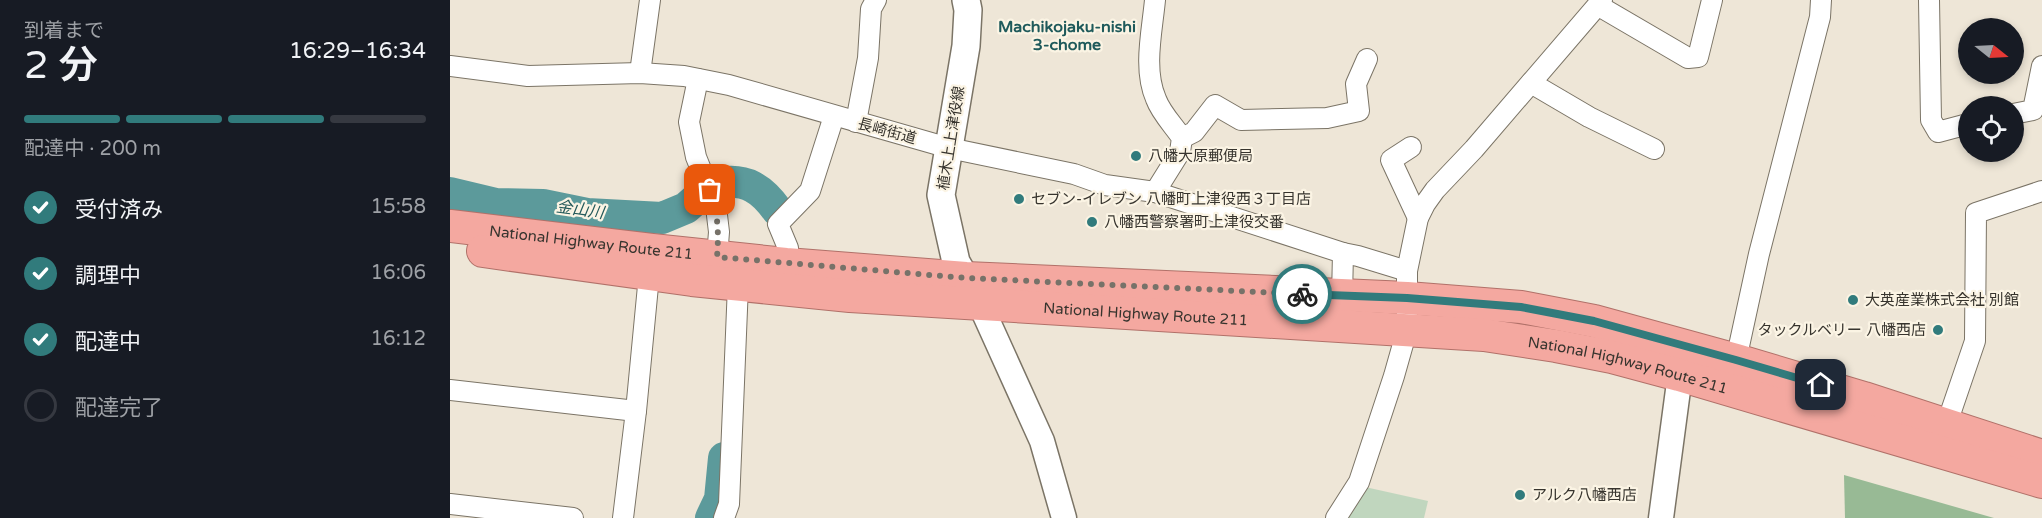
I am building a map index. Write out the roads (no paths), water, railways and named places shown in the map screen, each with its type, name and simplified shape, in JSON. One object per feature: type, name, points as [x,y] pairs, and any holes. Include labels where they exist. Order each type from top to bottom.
[{"type":"highway","name":"National Highway Route 211","points":[[450,226],[651,263],[738,285],[850,296],[1164,286],[1342,297],[1407,285],[1594,321],[1682,361],[2042,482]]},
{"type":"highway","name":"National Highway Route 211","points":[[450,246],[651,263],[717,257],[786,264],[973,291],[1484,335],[1612,357],[1682,361],[1736,360],[1864,398],[2042,456]]},
{"type":"main road","name":"植木上上津役線","points":[[966,0],[968,10],[966,46],[941,195],[956,262],[973,291]]},
{"type":"street","points":[[640,73],[650,0]]},
{"type":"street","points":[[856,122],[868,58],[871,9],[876,0]]},
{"type":"street","points":[[1155,0],[1149,65],[1150,83],[1157,102],[1182,138],[1180,152],[1155,192]]},
{"type":"street","points":[[1336,518],[1359,482],[1407,330],[1407,285],[1418,218],[1435,190],[1531,83],[1592,4],[1688,58],[1698,57],[1712,0]]},
{"type":"street","points":[[1736,360],[1759,254],[1820,17],[1821,0]]},
{"type":"street","points":[[1929,0],[1931,120],[1938,132],[1958,127]]},
{"type":"street","points":[[1182,138],[1194,132],[1215,105],[1241,120],[1327,118],[1359,111],[1356,84],[1367,59]]},
{"type":"street","name":"長崎街道","points":[[450,66],[528,76],[640,73],[698,79],[729,85],[949,148],[1074,174],[1105,185],[1155,192],[1358,256],[1407,285]]},
{"type":"street","points":[[2024,112],[2033,110],[2042,66]]},
{"type":"street","points":[[698,79],[689,122],[696,157],[716,207],[719,232],[717,257]]},
{"type":"street","points":[[1531,83],[1589,117],[1654,149]]},
{"type":"street","points":[[786,264],[788,248],[778,224],[810,191],[834,116]]},
{"type":"street","points":[[1411,147],[1391,160],[1418,218]]},
{"type":"street","points":[[1946,426],[1975,341],[1976,213],[2042,191]]},
{"type":"street","points":[[1342,297],[1343,253]]},
{"type":"street","points":[[623,518],[651,263]]},
{"type":"street","points":[[724,518],[729,504],[738,285]]},
{"type":"street","points":[[973,291],[1042,441],[1064,518]]},
{"type":"street","points":[[1661,518],[1682,361]]},
{"type":"street","points":[[450,390],[636,411]]},
{"type":"street","points":[[450,504],[573,518]]},
{"type":"waterway","name":"金山川","points":[[719,183],[737,182],[752,187],[765,196],[777,210]]},
{"type":"waterway","name":"金山川","points":[[450,193],[496,204],[543,205],[587,214],[662,218],[686,208],[703,193]]},
{"type":"waterway","name":"金山川","points":[[711,518],[720,499],[724,458]]},
{"type":"place","name":"八幡大原郵便局","points":[[1136,156]]},
{"type":"place","name":"セブン-イレブン 八幡町上津役西３丁目店","points":[[1019,199]]},
{"type":"place","name":"八幡西警察署町上津役交番","points":[[1092,222]]},
{"type":"place","name":"大英産業株式会社 別館","points":[[1853,300]]},
{"type":"place","name":"タックルベリー 八幡西店","points":[[1938,330]]},
{"type":"place","name":"アルク八幡西店","points":[[1520,495]]},
{"type":"district","name":"Machikojaku-nishi 3-chome","points":[[1067,36]]}]
